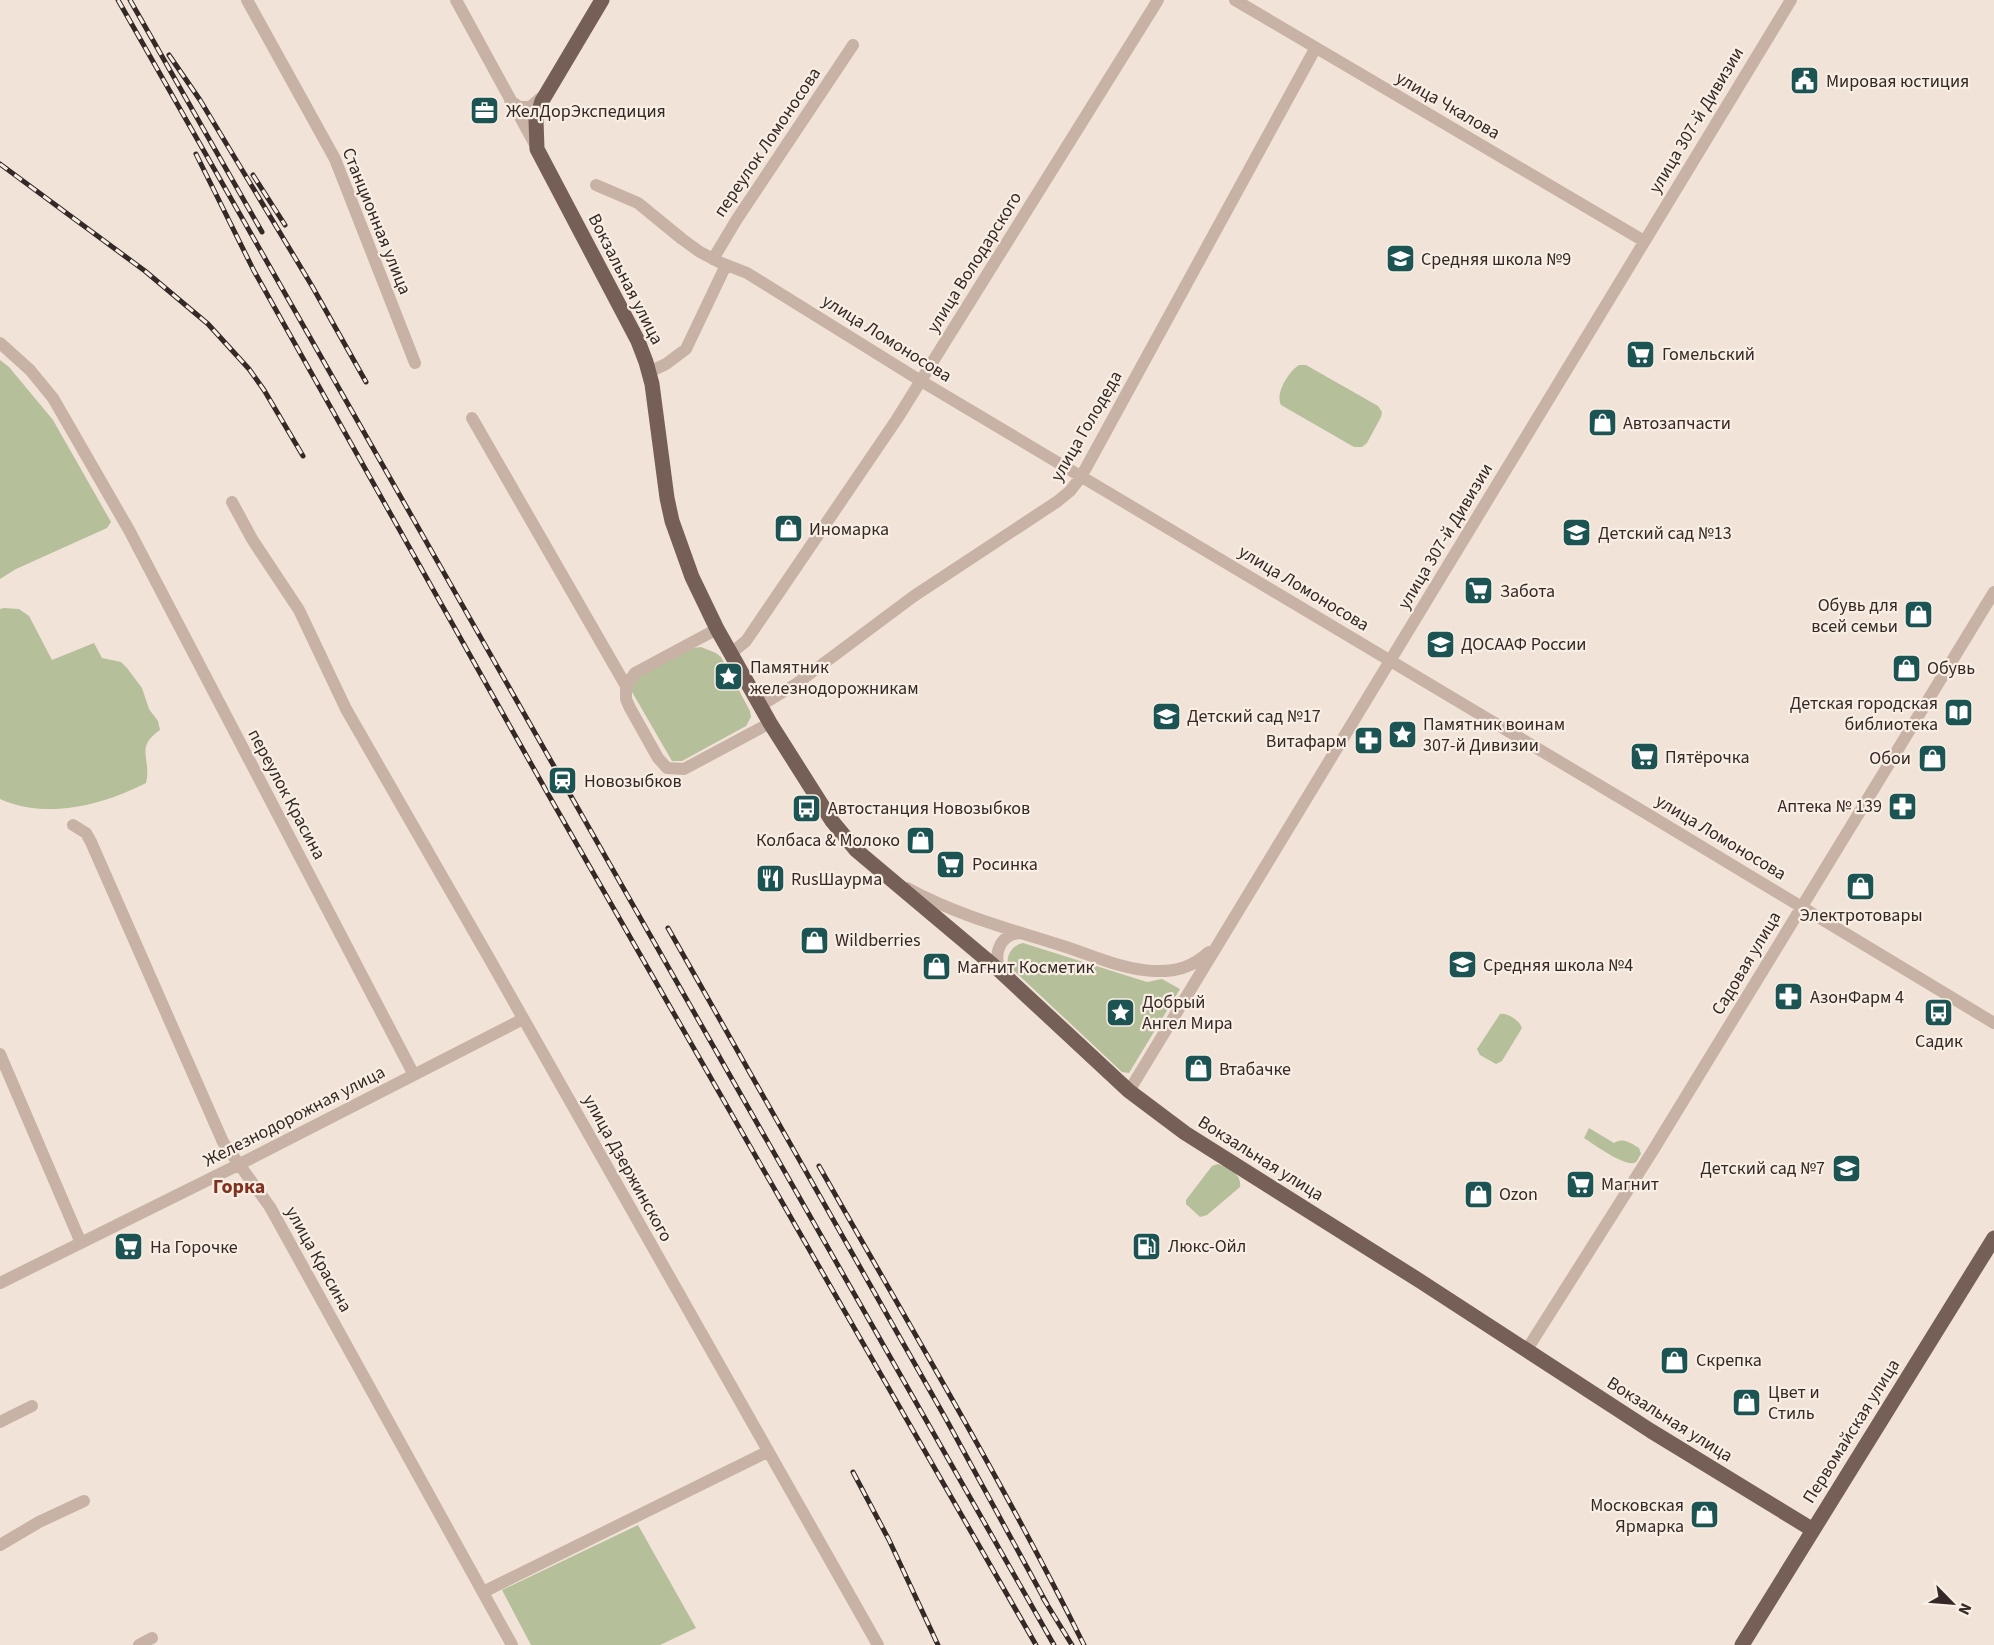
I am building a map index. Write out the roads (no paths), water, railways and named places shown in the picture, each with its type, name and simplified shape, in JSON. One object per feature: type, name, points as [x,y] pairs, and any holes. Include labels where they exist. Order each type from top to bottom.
[{"type":"main road","points":[[537,149],[536,120],[545,94],[602,0]]},
{"type":"main road","name":"Вокзальная улица","points":[[537,149],[638,341],[649,372],[672,521],[692,577],[730,654],[760,706],[843,837],[883,874],[1000,971],[1129,1091],[1200,1143],[1660,1436],[1813,1530]]},
{"type":"main road","name":"Первомайская улица","points":[[1742,1645],[1994,1238]]},
{"type":"street","name":"Станционная улица","points":[[247,0],[335,159],[415,363]]},
{"type":"street","name":"Вокзальная улица","points":[[456,0],[537,149]]},
{"type":"street","name":"улица Володарского","points":[[730,654],[740,647],[752,633],[921,381],[1158,0]]},
{"type":"street","name":"улица Чкалова","points":[[1235,0],[1644,241]]},
{"type":"street","name":"улица 307-й Дивизии","points":[[1129,1091],[1791,0]]},
{"type":"street","name":"переулок Ломоносова","points":[[713,259],[736,219],[853,45]]},
{"type":"street","name":"улица Голодеда","points":[[760,706],[796,684],[914,596],[1070,491],[1081,477],[1315,49]]},
{"type":"street","points":[[509,99],[519,107],[530,107],[545,94]]},
{"type":"street","name":"улица Ломоносова","points":[[597,185],[638,203],[682,239],[713,259],[747,273],[921,381],[1994,1023]]},
{"type":"street","points":[[649,372],[666,364],[686,349],[726,265]]},
{"type":"street","name":"переулок Красина","points":[[0,343],[30,370],[52,398],[129,530],[414,1075]]},
{"type":"street","points":[[472,418],[626,686],[626,699],[630,708],[658,758],[667,768],[684,769],[770,723]]},
{"type":"street","name":"улица Дзержинского","points":[[231,502],[298,610],[346,709],[878,1645]]},
{"type":"street","name":"Садовая улица","points":[[1526,1351],[1647,1160],[1994,592]]},
{"type":"street","points":[[626,686],[635,673],[717,629]]},
{"type":"street","name":"улица Красина","points":[[73,825],[86,833],[92,842],[223,1142],[259,1190],[282,1228],[512,1645]]},
{"type":"street","points":[[883,874],[929,899],[1025,934],[1124,966],[1155,971],[1180,970],[1208,953],[1220,940]]},
{"type":"street","points":[[1000,971],[996,956],[999,946],[1010,935],[1025,934]]},
{"type":"street","name":"Железнодорожная улица","points":[[0,1283],[238,1165],[523,1018]]},
{"type":"street","points":[[0,1054],[81,1243]]},
{"type":"street","points":[[0,1422],[32,1406]]},
{"type":"street","points":[[483,1592],[767,1452]]},
{"type":"street","points":[[0,1545],[39,1522],[84,1501]]},
{"type":"street","points":[[139,1645],[152,1638]]},
{"type":"railway","points":[[118,0],[1054,1645]]},
{"type":"railway","points":[[130,0],[262,232]]},
{"type":"railway","points":[[169,55],[200,100],[312,286],[366,382]]},
{"type":"railway","points":[[196,154],[254,271],[548,794],[1036,1645]]},
{"type":"railway","points":[[0,164],[145,271],[208,324],[249,369],[303,456]]},
{"type":"railway","points":[[253,175],[285,225]]},
{"type":"railway","points":[[668,928],[946,1419],[1047,1604]]},
{"type":"railway","points":[[819,1166],[988,1464],[1084,1645]]},
{"type":"railway","points":[[853,1472],[889,1540],[938,1645]]},
{"type":"railway","points":[[1043,1598],[1072,1645]]},
{"type":"place","name":"Мировая юстиция","points":[[1805,81]]},
{"type":"place","name":"ЖелДорЭкспедиция","points":[[485,111]]},
{"type":"place","name":"Средняя школа №9","points":[[1400,259]]},
{"type":"place","name":"Гомельский","points":[[1641,354]]},
{"type":"place","name":"Автозапчасти","points":[[1602,423]]},
{"type":"place","name":"Иномарка","points":[[788,529]]},
{"type":"place","name":"Детский сад №13","points":[[1577,533]]},
{"type":"place","name":"Забота","points":[[1479,591]]},
{"type":"place","name":"Обувь для всей семьи","points":[[1919,615]]},
{"type":"place","name":"ДОСААФ России","points":[[1440,644]]},
{"type":"place","name":"Обувь","points":[[1906,668]]},
{"type":"place","name":"Памятник железнодорожникам","points":[[729,677]]},
{"type":"place","name":"Детская городская библиотека","points":[[1959,713]]},
{"type":"place","name":"Детский сад №17","points":[[1166,716]]},
{"type":"place","name":"Памятник воинам 307-й Дивизии","points":[[1402,734]]},
{"type":"place","name":"Витафарм","points":[[1368,741]]},
{"type":"place","name":"Пятёрочка","points":[[1644,757]]},
{"type":"place","name":"Обои","points":[[1932,758]]},
{"type":"place","name":"Новозыбков","points":[[563,781]]},
{"type":"place","name":"Аптека № 139","points":[[1903,806]]},
{"type":"place","name":"Автостанция Новозыбков","points":[[807,808]]},
{"type":"place","name":"Колбаса & Молоко","points":[[921,840]]},
{"type":"place","name":"Росинка","points":[[951,864]]},
{"type":"place","name":"RusШаурма","points":[[770,879]]},
{"type":"place","name":"Электротовары","points":[[1861,886]]},
{"type":"place","name":"Wildberries","points":[[814,940]]},
{"type":"place","name":"Средняя школа №4","points":[[1462,965]]},
{"type":"place","name":"Магнит Косметик","points":[[936,967]]},
{"type":"place","name":"АзонФарм 4","points":[[1789,997]]},
{"type":"place","name":"Добрый Ангел Мира","points":[[1121,1012]]},
{"type":"place","name":"Садик","points":[[1939,1012]]},
{"type":"place","name":"Втабачке","points":[[1198,1069]]},
{"type":"place","name":"Детский сад №7","points":[[1846,1168]]},
{"type":"place","name":"Магнит","points":[[1580,1184]]},
{"type":"place","name":"Ozon","points":[[1478,1194]]},
{"type":"place","name":"Люкс-Ойл","points":[[1147,1246]]},
{"type":"place","name":"На Горочке","points":[[129,1247]]},
{"type":"place","name":"Скрепка","points":[[1675,1360]]},
{"type":"place","name":"Цвет и Стиль","points":[[1747,1402]]},
{"type":"place","name":"Московская Ярмарка","points":[[1705,1515]]},
{"type":"district","name":"Горка","points":[[239,1186]]}]
